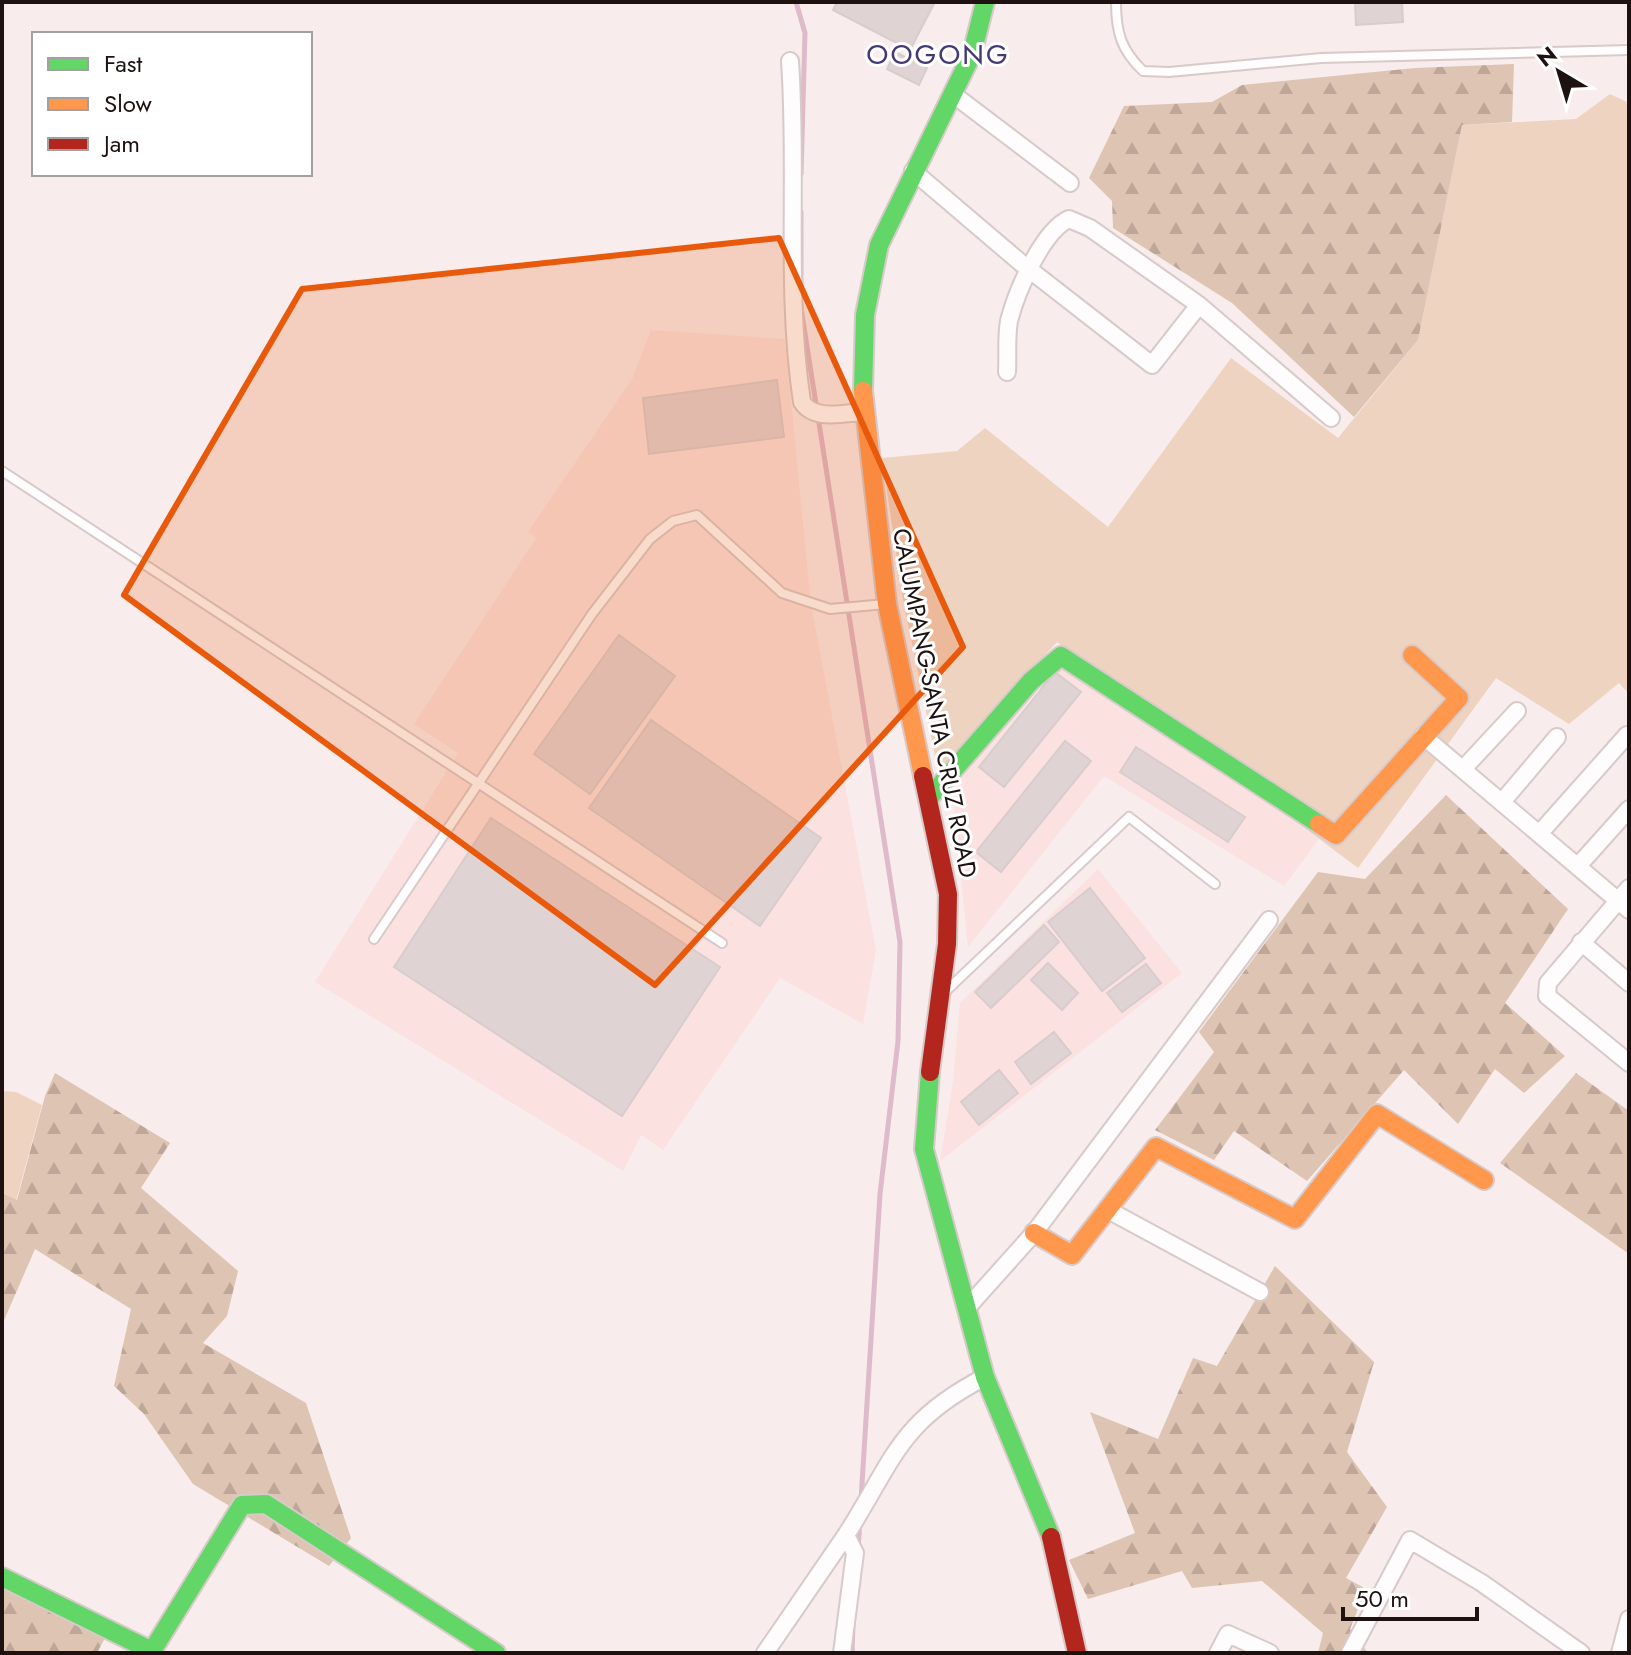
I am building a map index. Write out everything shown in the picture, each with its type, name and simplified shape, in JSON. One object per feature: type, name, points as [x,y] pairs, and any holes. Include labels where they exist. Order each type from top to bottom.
[{"type":"street","name":"CALUMPANG-SANTA CRUZ ROAD","points":[[985,2],[972,54],[884,234],[870,276],[864,329],[863,412],[887,604],[948,894],[941,996],[926,1099],[924,1149],[985,1377],[1050,1533],[1077,1653]]},
{"type":"street","points":[[790,61],[794,113],[791,278],[802,402],[814,412],[863,412]]},
{"type":"street","points":[[954,95],[1070,183]]},
{"type":"street","points":[[913,171],[1030,270],[1152,365],[1199,305]]},
{"type":"street","points":[[1007,372],[1009,322],[1030,270],[1060,223],[1069,219],[1090,228],[1199,305],[1331,418]]},
{"type":"street","points":[[929,798],[1031,681],[1061,656],[1336,835],[1459,698],[1412,655]]},
{"type":"street","points":[[1463,769],[1517,711]]},
{"type":"street","points":[[1539,834],[1627,735]]},
{"type":"street","points":[[1423,736],[1624,906]]},
{"type":"street","points":[[1502,802],[1557,737]]},
{"type":"street","points":[[1578,866],[1629,809]]},
{"type":"street","points":[[1629,888],[1624,906],[1581,942],[1548,983],[1547,996],[1629,1063]]},
{"type":"street","points":[[966,1309],[1034,1233],[1269,920]]},
{"type":"street","points":[[1581,942],[1629,983]]},
{"type":"street","points":[[1034,1233],[1072,1255],[1156,1147],[1295,1219],[1377,1114],[1484,1180]]},
{"type":"street","points":[[1108,1210],[1260,1292]]},
{"type":"street","points":[[765,1653],[864,1511],[888,1459],[908,1430],[957,1391],[985,1377]]},
{"type":"street","points":[[2,1577],[152,1652],[242,1505],[266,1504],[496,1653]]},
{"type":"street","points":[[842,1653],[855,1553],[848,1532]]},
{"type":"street","points":[[1350,1653],[1410,1540],[1482,1583],[1581,1653]]},
{"type":"street","points":[[1620,1653],[1629,1619]]},
{"type":"street","points":[[1218,1653],[1228,1634],[1270,1653]]},
{"type":"lane","points":[[1116,2],[1116,26],[1125,54],[1143,71],[1169,72],[1321,58],[1629,50]]},
{"type":"lane","points":[[2,471],[722,943]]},
{"type":"lane","points":[[374,939],[592,614],[650,539],[673,521],[697,515],[782,593],[839,610],[887,604]]},
{"type":"lane","points":[[941,996],[1129,817],[1215,884]]},
{"type":"highlighted area","points":[[779,238],[963,647],[655,985],[124,595],[302,289]]},
{"type":"shaded area","points":[[1610,94],[1629,103],[1629,694],[1619,683],[1569,724],[1496,678],[1358,868],[1057,642],[938,771],[903,599],[882,458],[957,451],[985,428],[1108,527],[1231,358],[1338,438],[1418,340],[1462,125],[1576,119]]},
{"type":"shaded area","points":[[651,330],[785,339],[811,604],[876,950],[863,1024],[780,978],[663,1150],[641,1135],[623,1171],[315,982],[458,753],[414,724],[536,538],[528,532],[632,379]]},
{"type":"shaded area","points":[[1063,663],[1319,839],[1284,886],[1104,776],[968,947],[952,789]]},
{"type":"shaded area","points":[[1098,869],[1182,973],[940,1161],[953,1082],[960,1003]]},
{"type":"shaded area","points":[[2,1091],[16,1092],[42,1105],[16,1201],[2,1193]]},
{"type":"green space","points":[[1514,64],[1512,122],[1462,125],[1418,340],[1354,417],[1232,303],[1113,228],[1112,201],[1089,178],[1124,106],[1212,102],[1242,85],[1415,68]]},
{"type":"green space","points":[[1446,795],[1568,909],[1505,1003],[1565,1056],[1524,1093],[1495,1069],[1458,1124],[1404,1070],[1307,1181],[1234,1131],[1214,1160],[1155,1130],[1214,1052],[1199,1032],[1318,872],[1365,879]]},
{"type":"green space","points":[[55,1073],[170,1143],[141,1188],[238,1271],[227,1316],[203,1343],[306,1403],[351,1538],[329,1566],[193,1484],[144,1414],[114,1386],[131,1309],[35,1249],[2,1325],[2,1193],[17,1200],[45,1096]]},
{"type":"green space","points":[[1576,1073],[1629,1111],[1629,1254],[1500,1163]]},
{"type":"green space","points":[[1275,1266],[1374,1362],[1347,1452],[1387,1507],[1346,1578],[1366,1589],[1350,1629],[1368,1653],[1318,1653],[1323,1633],[1262,1581],[1192,1588],[1182,1571],[1088,1599],[1069,1560],[1135,1533],[1090,1412],[1158,1439],[1193,1358],[1217,1366]]},
{"type":"green space","points":[[2,1576],[105,1638],[97,1653],[2,1653]]},
{"type":"building","points":[[837,2],[935,2],[910,50],[833,10]]},
{"type":"building","points":[[1355,2],[1402,2],[1403,22],[1356,25]]},
{"type":"building","points":[[895,52],[927,68],[919,85],[887,69]]},
{"type":"building","points":[[777,380],[784,437],[649,454],[643,398]]},
{"type":"building","points":[[619,635],[675,676],[590,794],[534,754]]},
{"type":"building","points":[[1055,672],[1081,692],[1004,787],[979,767]]},
{"type":"building","points":[[651,720],[821,838],[760,926],[589,808]]},
{"type":"building","points":[[1065,741],[1091,761],[1001,872],[976,852]]},
{"type":"building","points":[[1136,747],[1245,817],[1228,842],[1120,772]]},
{"type":"building","points":[[491,818],[720,967],[622,1116],[394,967]]},
{"type":"building","points":[[1090,888],[1145,958],[1102,991],[1048,922]]},
{"type":"building","points":[[1044,925],[1059,942],[991,1008],[975,992]]},
{"type":"building","points":[[1048,963],[1078,993],[1062,1010],[1031,980]]},
{"type":"building","points":[[1146,964],[1161,983],[1122,1012],[1107,993]]},
{"type":"building","points":[[1054,1032],[1071,1053],[1031,1084],[1015,1062]]},
{"type":"building","points":[[999,1070],[1018,1093],[979,1125],[961,1102]]},
{"type":"waterway","points":[[796,2],[805,33],[801,174]]},
{"type":"waterway","points":[[801,212],[801,286]]},
{"type":"waterway","points":[[801,308],[900,942],[898,1041],[880,1194],[861,1500]]},
{"type":"waterway","points":[[858,1548],[860,1522]]},
{"type":"waterway","points":[[852,1653],[853,1626]]},
{"type":"traffic: fast","points":[[863,391],[865,315],[879,245],[972,54],[985,2]]},
{"type":"traffic: fast","points":[[929,798],[1031,681],[1061,656],[1319,824]]},
{"type":"traffic: fast","points":[[930,1072],[924,1149],[985,1377],[1051,1537]]},
{"type":"traffic: fast","points":[[2,1577],[152,1651],[242,1505],[266,1504],[496,1653]]},
{"type":"traffic: slow","points":[[863,391],[887,604],[923,776]]},
{"type":"traffic: slow","points":[[1319,824],[1336,835],[1459,698],[1412,655]]},
{"type":"traffic: slow","points":[[1034,1233],[1072,1255],[1156,1147],[1295,1219],[1377,1114],[1484,1180]]},
{"type":"traffic: jam","points":[[923,776],[948,894],[947,944],[930,1072]]},
{"type":"traffic: jam","points":[[1051,1537],[1077,1653]]},
{"type":"district","name":"OOGONG","points":[[938,54]]}]
